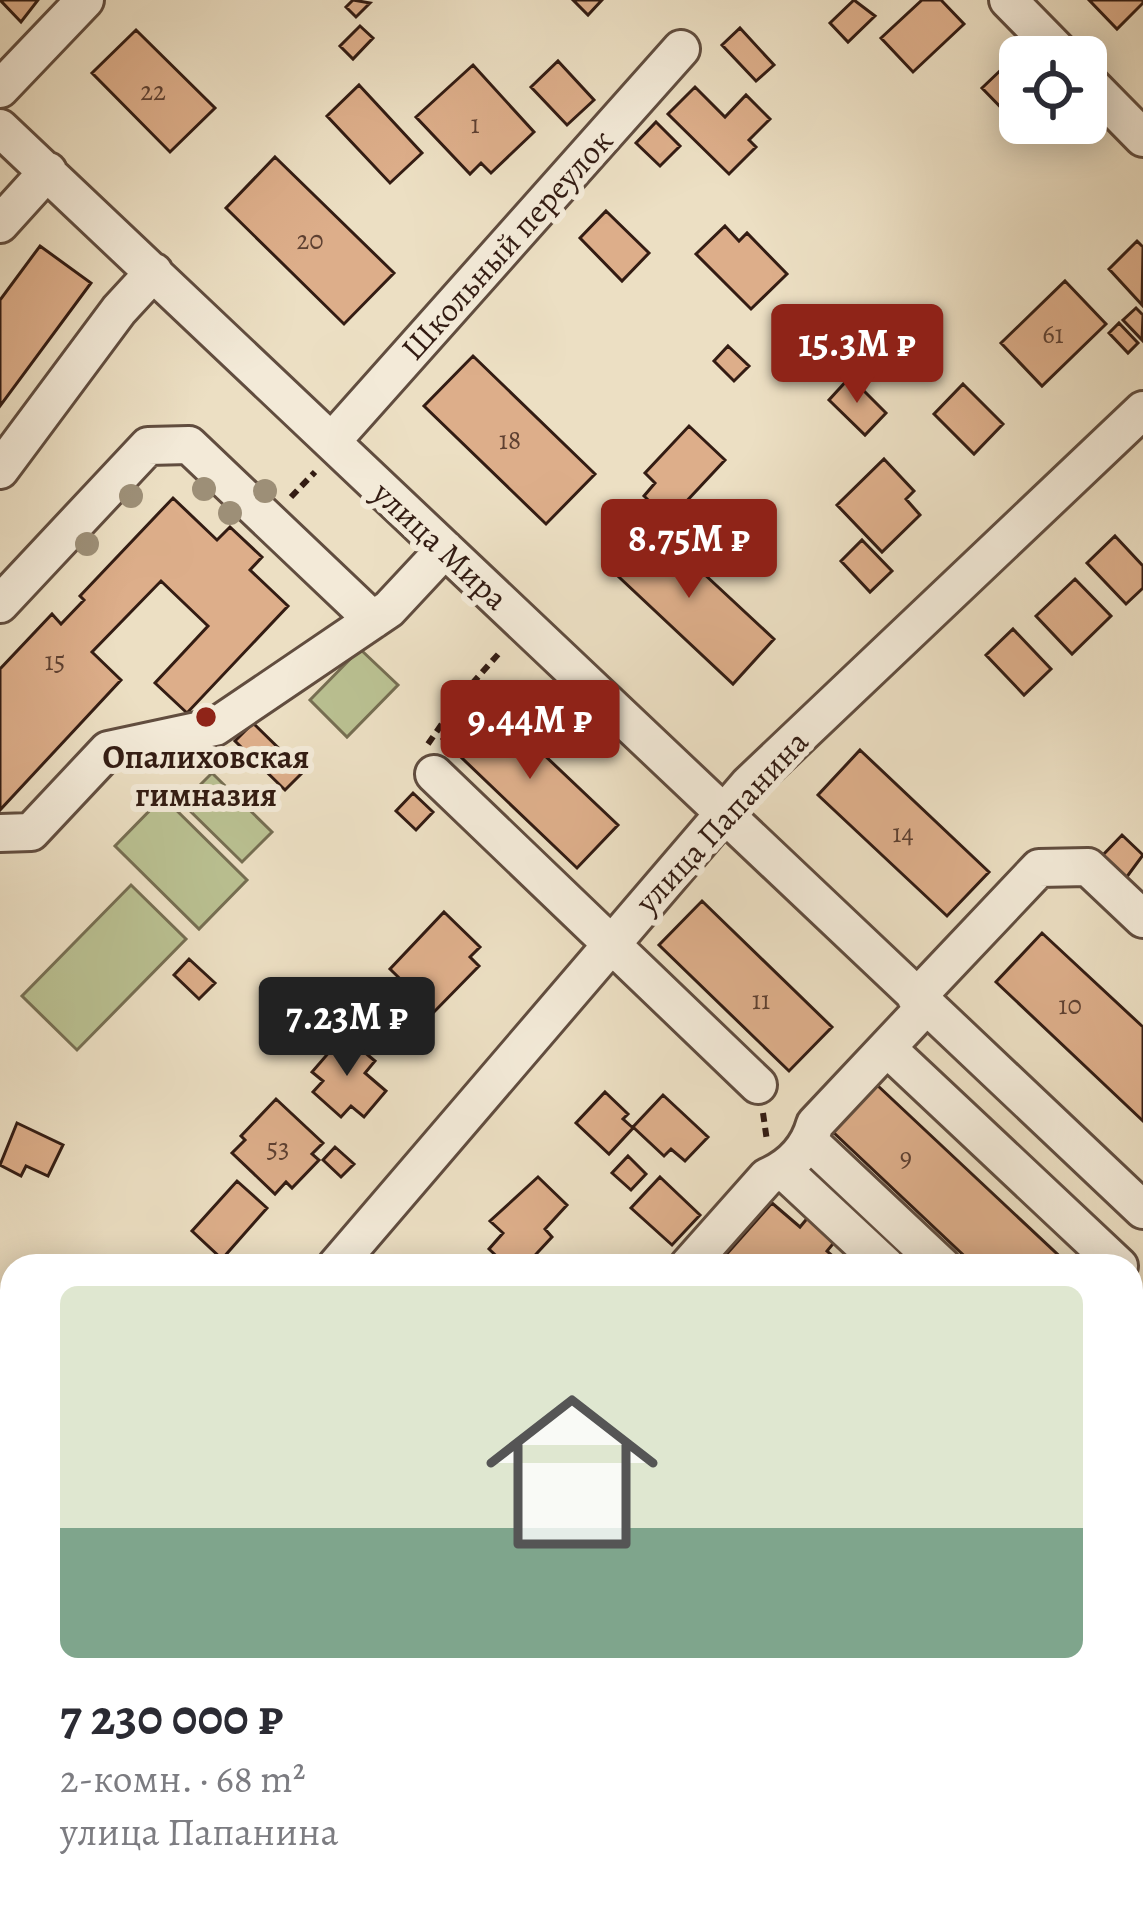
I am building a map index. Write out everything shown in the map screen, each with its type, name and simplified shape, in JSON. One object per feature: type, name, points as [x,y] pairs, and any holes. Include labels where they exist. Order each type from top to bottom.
[{"type":"street","points":[[0,89],[85,0]]},
{"type":"street","points":[[1008,0],[1043,36]]},
{"type":"street","name":"Школьный переулок","points":[[332,441],[681,49]]},
{"type":"street","points":[[1107,101],[1143,138]]},
{"type":"street","name":"улица Мира","points":[[0,128],[1143,1210]]},
{"type":"street","points":[[0,224],[48,171]]},
{"type":"street","points":[[0,470],[119,310],[154,272]]},
{"type":"street","name":"улица Папанина","points":[[346,1254],[722,814],[1143,410]]},
{"type":"street","points":[[0,604],[148,446],[189,446],[373,620]]},
{"type":"street","points":[[0,833],[31,832],[108,750],[215,727],[373,620],[446,550]]},
{"type":"street","points":[[434,774],[758,1085]]},
{"type":"street","points":[[699,1254],[810,1142],[815,1124],[887,1048],[1040,868],[1088,867],[1143,919]]},
{"type":"street","points":[[887,1048],[1106,1254]]},
{"type":"street","points":[[810,1142],[929,1254]]},
{"type":"street","points":[[778,1172],[872,1254]]},
{"type":"path","points":[[434,774],[423,750],[502,650]]},
{"type":"path","points":[[758,1085],[778,1172]]},
{"type":"green space","points":[[360,649],[398,685],[347,737],[310,700]]},
{"type":"green space","points":[[212,773],[272,832],[242,862],[182,803]]},
{"type":"green space","points":[[163,797],[247,880],[199,929],[115,846]]},
{"type":"green space","points":[[131,885],[186,939],[77,1050],[22,996]]},
{"type":"building","points":[[0,0],[38,0],[21,22]]},
{"type":"building","points":[[353,0],[370,3],[356,17],[346,7]]},
{"type":"building","points":[[573,0],[602,0],[588,15]]},
{"type":"building","points":[[854,0],[875,16],[848,42],[830,23]]},
{"type":"building","points":[[922,0],[941,0],[964,24],[913,72],[881,38]]},
{"type":"building","points":[[1089,0],[1143,0],[1143,3],[1117,29]]},
{"type":"building","points":[[360,26],[373,38],[353,59],[340,46]]},
{"type":"building","points":[[740,28],[774,65],[756,81],[722,45]]},
{"type":"building","points":[[136,30],[215,108],[170,152],[92,73]]},
{"type":"building","points":[[558,61],[594,100],[567,125],[531,87]]},
{"type":"building","points":[[473,65],[534,132],[491,173],[481,163],[470,174],[416,117]]},
{"type":"building","points":[[999,72],[999,105],[982,88]]},
{"type":"building","points":[[359,85],[422,153],[390,183],[327,116]]},
{"type":"building","points":[[695,87],[725,117],[746,95],[770,119],[749,140],[756,147],[729,174],[668,114]]},
{"type":"building","points":[[656,122],[680,146],[660,166],[636,143]]},
{"type":"building","points":[[275,157],[394,273],[344,324],[226,208]]},
{"type":"building","points":[[606,211],[649,253],[622,281],[580,238]]},
{"type":"building","points":[[725,226],[739,241],[747,233],[787,274],[751,309],[696,254]]},
{"type":"building","points":[[1137,241],[1143,247],[1142,305],[1109,269]]},
{"type":"building","points":[[40,246],[91,283],[0,406],[0,300]]},
{"type":"building","points":[[1065,281],[1106,324],[1042,386],[1001,343]]},
{"type":"building","points":[[1136,308],[1143,315],[1142,340],[1123,320]]},
{"type":"building","points":[[1119,323],[1138,343],[1128,353],[1109,333]]},
{"type":"building","points":[[728,346],[749,366],[734,381],[714,361]]},
{"type":"building","points":[[473,356],[595,474],[546,524],[424,406]]},
{"type":"building","points":[[850,377],[886,413],[865,435],[829,400]]},
{"type":"building","points":[[963,384],[1003,424],[974,454],[934,414]]},
{"type":"building","points":[[689,426],[725,460],[669,520],[644,496],[655,483],[645,473]]},
{"type":"building","points":[[884,459],[914,491],[906,499],[920,515],[882,552],[837,505]]},
{"type":"building","points":[[173,498],[217,540],[230,527],[262,557],[250,570],[288,606],[187,713],[155,683],[208,626],[161,581],[92,652],[121,680],[0,810],[0,669],[52,614],[61,624],[84,600],[80,596]]},
{"type":"building","points":[[645,519],[774,639],[733,684],[604,563]]},
{"type":"building","points":[[1115,536],[1143,566],[1143,588],[1126,604],[1087,563]]},
{"type":"building","points":[[862,540],[892,571],[870,592],[841,561]]},
{"type":"building","points":[[1075,579],[1111,616],[1072,654],[1036,616]]},
{"type":"building","points":[[1013,629],[1051,669],[1024,695],[986,655]]},
{"type":"building","points":[[483,697],[618,825],[577,868],[442,739]]},
{"type":"building","points":[[253,723],[303,772],[285,790],[235,741]]},
{"type":"building","points":[[860,750],[989,872],[947,916],[818,795]]},
{"type":"building","points":[[413,793],[433,812],[416,830],[396,811]]},
{"type":"building","points":[[1122,835],[1143,855],[1126,878],[1102,856]]},
{"type":"building","points":[[702,901],[832,1027],[789,1071],[659,945]]},
{"type":"building","points":[[444,912],[480,947],[470,957],[479,966],[434,1012],[390,969]]},
{"type":"building","points":[[1042,933],[1143,1027],[1143,1121],[996,982]]},
{"type":"building","points":[[189,959],[215,983],[199,999],[174,975]]},
{"type":"building","points":[[344,1035],[375,1061],[365,1073],[386,1091],[364,1117],[351,1106],[341,1117],[313,1092],[323,1081],[312,1072]]},
{"type":"building","points":[[877,1085],[1057,1254],[962,1254],[833,1132]]},
{"type":"building","points":[[605,1092],[628,1114],[623,1119],[633,1128],[609,1154],[576,1123]]},
{"type":"building","points":[[663,1095],[708,1137],[685,1161],[671,1149],[664,1156],[633,1127]]},
{"type":"building","points":[[276,1099],[323,1143],[312,1154],[319,1160],[292,1188],[286,1182],[275,1194],[232,1153],[245,1140],[241,1136]]},
{"type":"building","points":[[17,1123],[63,1145],[48,1176],[26,1166],[21,1176],[0,1165]]},
{"type":"building","points":[[335,1147],[354,1164],[341,1177],[323,1160]]},
{"type":"building","points":[[628,1156],[646,1174],[631,1190],[612,1173]]},
{"type":"building","points":[[538,1177],[567,1205],[545,1229],[552,1237],[536,1254],[494,1254],[489,1249],[503,1233],[490,1221]]},
{"type":"building","points":[[660,1177],[700,1215],[672,1245],[631,1208]]},
{"type":"building","points":[[237,1181],[267,1208],[226,1254],[217,1254],[192,1231]]},
{"type":"building","points":[[772,1203],[800,1227],[810,1215],[837,1239],[827,1251],[830,1254],[727,1254]]},
{"type":"place","name":"Опалиховская гимназия","points":[[206,717]]}]
